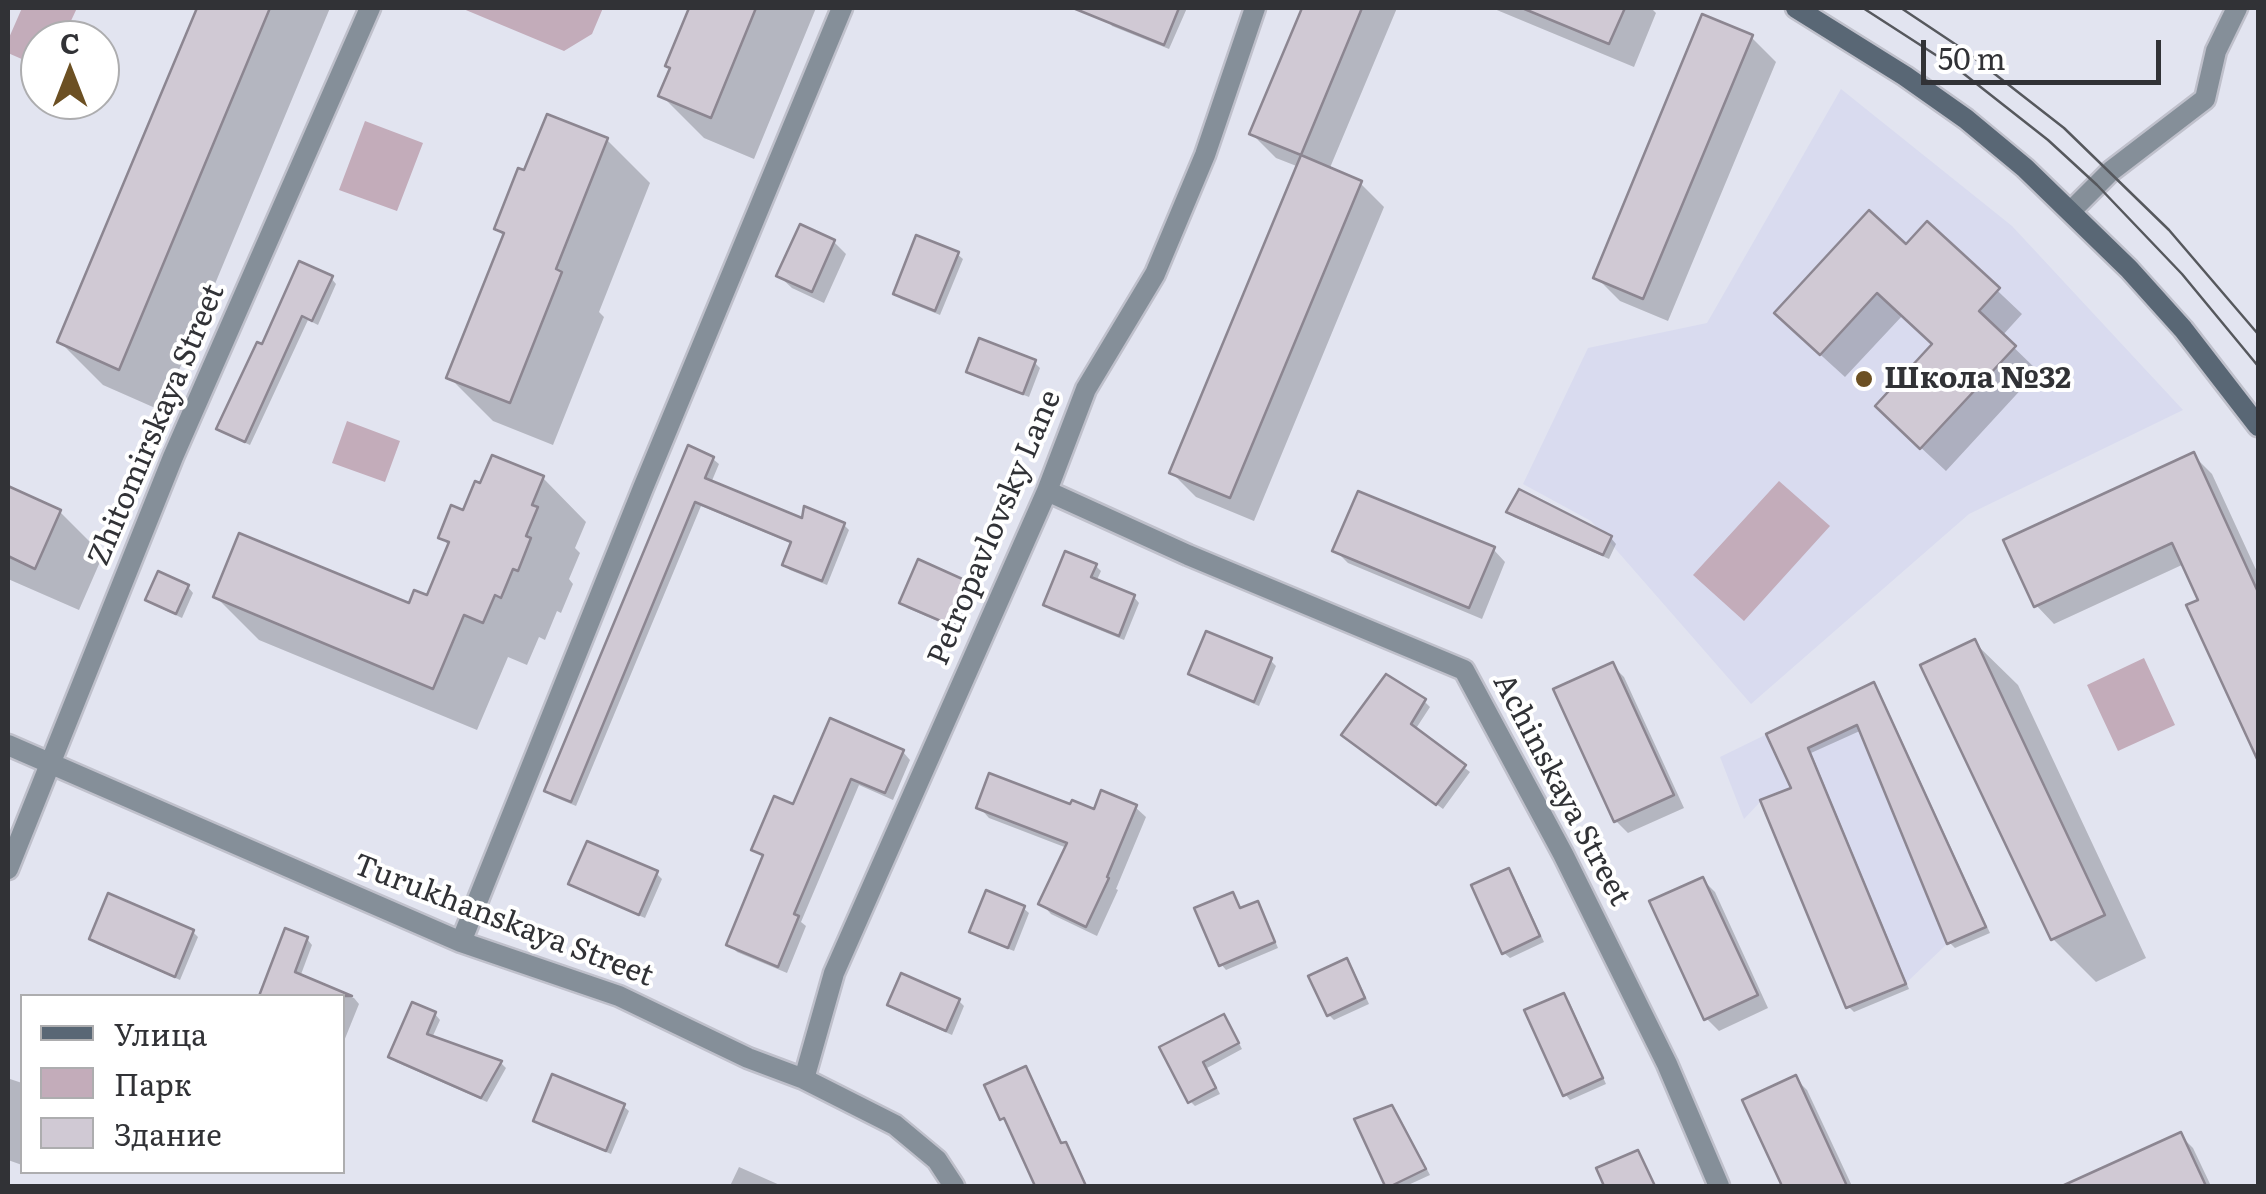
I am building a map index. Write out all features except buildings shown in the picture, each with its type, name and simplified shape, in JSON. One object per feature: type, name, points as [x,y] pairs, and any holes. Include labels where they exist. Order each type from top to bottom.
[{"type":"main road","points":[[1796,8],[1966,119],[2024,168],[2119,259],[2183,329],[2258,426]]},
{"type":"street","name":"Zhitomirskaya Street","points":[[8,869],[173,457],[370,8]]},
{"type":"street","points":[[461,942],[842,8]]},
{"type":"street","name":"Petropavlovsky Lane","points":[[804,1079],[834,973],[1047,491],[1086,389],[1155,274],[1204,156],[1255,8]]},
{"type":"street","points":[[2071,211],[2111,172],[2205,100],[2216,51],[2238,8]]},
{"type":"street","name":"Achinskaya Street","points":[[1047,491],[1188,555],[1464,670],[1563,854],[1659,1046],[1719,1186]]},
{"type":"street","name":"Turukhanskaya Street","points":[[8,745],[461,942],[619,996],[748,1058],[804,1079],[895,1125],[937,1160],[954,1186]]},
{"type":"shaded area","name":"Школа №32","points":[[1841,89],[2012,226],[2183,410],[1969,514],[1751,704],[1591,521],[1523,484],[1588,348],[1707,323]]},
{"type":"shaded area","points":[[1874,682],[1986,927],[1947,944],[1906,983],[1846,1008],[1761,801],[1744,819],[1720,757]]},
{"type":"green space","points":[[22,8],[77,8],[71,20],[20,20],[20,58],[8,53],[8,40]]},
{"type":"green space","points":[[461,8],[603,8],[592,34],[564,51]]},
{"type":"green space","points":[[365,121],[423,143],[397,211],[339,190]]},
{"type":"green space","points":[[347,421],[400,441],[385,482],[332,463]]},
{"type":"green space","points":[[1779,481],[1830,526],[1744,621],[1693,575]]},
{"type":"green space","points":[[2144,658],[2175,725],[2118,751],[2087,685]]},
{"type":"tram line","points":[[1863,8],[1959,70],[2048,140],[2182,274],[2258,366]]},
{"type":"tram line","points":[[1901,8],[1964,50],[2064,128],[2169,230],[2258,334]]},
{"type":"place","name":"Школа №32","points":[[1864,379]]}]
